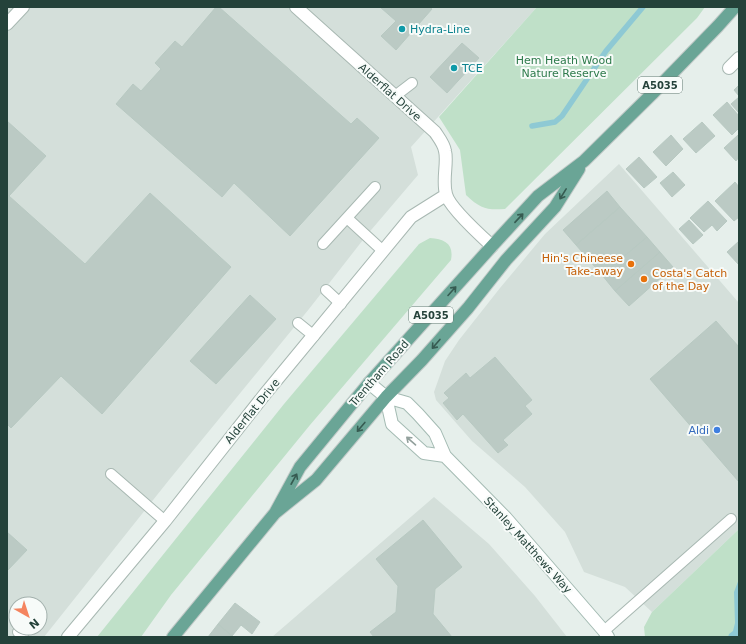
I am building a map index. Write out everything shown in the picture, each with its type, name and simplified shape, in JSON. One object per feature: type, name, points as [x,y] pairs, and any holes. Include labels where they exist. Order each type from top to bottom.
[{"type":"main road","name":"Trentham Road","points":[[173,637],[275,513],[300,466],[369,383],[538,196],[584,161],[658,88],[735,7]]},
{"type":"main road","name":"Trentham Road","points":[[275,513],[316,480],[386,397],[422,360],[468,308],[506,260],[555,207],[584,161]]},
{"type":"street","points":[[7,24],[23,7]]},
{"type":"street","name":"Alderflat Drive","points":[[68,637],[165,521],[265,394],[341,304],[411,217],[446,195],[444,179],[446,152],[442,142],[435,132],[296,7]]},
{"type":"street","points":[[729,68],[739,58]]},
{"type":"street","points":[[446,195],[457,210],[492,246]]},
{"type":"street","points":[[369,383],[386,397],[392,424],[424,453],[445,456]]},
{"type":"street","name":"Stanley Matthews Way","points":[[386,397],[407,403],[435,433],[445,456],[506,518],[606,634]]},
{"type":"lane","points":[[395,96],[412,83]]},
{"type":"lane","points":[[323,244],[375,187]]},
{"type":"lane","points":[[346,218],[383,251]]},
{"type":"lane","points":[[326,290],[341,304]]},
{"type":"lane","points":[[298,323],[314,336]]},
{"type":"lane","points":[[112,474],[165,521]]},
{"type":"lane","points":[[606,634],[731,520]]},
{"type":"shaded area","points":[[7,7],[537,7],[411,147],[418,175],[366,236],[309,309],[169,480],[48,632],[48,596],[8,596],[8,636],[45,636],[7,637]]},
{"type":"shaded area","points":[[619,164],[739,303],[739,529],[652,612],[625,587],[584,572],[565,532],[525,487],[472,441],[436,400],[434,392],[445,361],[459,340],[500,288],[545,234]]},
{"type":"shaded area","points":[[434,497],[489,544],[535,596],[567,637],[272,637]]},
{"type":"green space","name":"Hem Heath Wood Nature Reserve","points":[[537,7],[705,7],[697,18],[505,209],[484,208],[466,195],[460,150],[439,117]]},
{"type":"green space","points":[[430,238],[444,241],[450,246],[452,255],[451,260],[310,425],[171,595],[141,637],[97,637],[284,404],[419,244]]},
{"type":"green space","points":[[739,529],[739,637],[645,637],[644,627],[652,612]]},
{"type":"water","points":[[739,579],[739,637],[728,637],[733,631],[735,623],[734,592]]},
{"type":"building","points":[[216,7],[219,7],[351,124],[357,118],[379,138],[290,236],[234,183],[222,197],[116,104],[133,84],[141,91],[161,69],[155,63],[175,41],[182,47]]},
{"type":"building","name":"Hydra-Line","points":[[380,7],[430,7],[432,9],[396,50],[381,36],[396,21]]},
{"type":"building","name":"TCE","points":[[462,43],[479,58],[447,93],[430,77]]},
{"type":"building","points":[[739,85],[739,96],[734,90]]},
{"type":"building","points":[[739,97],[739,113],[731,104]]},
{"type":"building","points":[[727,102],[739,116],[739,128],[732,135],[713,115]]},
{"type":"building","points":[[7,121],[46,156],[9,196],[85,264],[150,193],[231,267],[102,414],[61,376],[11,428],[7,424]]},
{"type":"building","points":[[702,122],[715,136],[696,153],[683,139]]},
{"type":"building","points":[[671,135],[683,149],[666,166],[653,152]]},
{"type":"building","points":[[738,135],[739,157],[736,161],[724,148]]},
{"type":"building","points":[[639,157],[657,177],[644,188],[626,169]]},
{"type":"building","points":[[673,172],[685,185],[672,197],[660,183]]},
{"type":"building","points":[[735,182],[739,187],[739,217],[734,221],[715,201]]},
{"type":"building","points":[[607,191],[620,207],[576,245],[563,230]]},
{"type":"building","points":[[708,201],[727,221],[717,231],[712,225],[704,232],[690,218]]},
{"type":"building","points":[[620,207],[647,237],[602,275],[576,245]]},
{"type":"building","points":[[689,220],[703,235],[693,244],[679,229]]},
{"type":"building","name":"Hin's Chineese Take-away","points":[[647,237],[660,252],[615,291],[602,275]]},
{"type":"building","points":[[739,241],[739,265],[727,252]]},
{"type":"building","name":"Costa's Catch of the Day","points":[[660,252],[673,267],[629,306],[615,291]]},
{"type":"building","points":[[250,295],[276,319],[216,384],[190,361]]},
{"type":"building","name":"Aldi","points":[[716,321],[739,347],[739,482],[650,379]]},
{"type":"building","points":[[495,357],[532,400],[525,406],[532,414],[503,440],[508,445],[498,453],[463,414],[457,420],[443,403],[449,398],[444,393],[466,373],[470,378]]},
{"type":"building","points":[[423,520],[462,567],[435,589],[433,614],[452,637],[374,637],[370,632],[396,612],[398,586],[376,559]]},
{"type":"building","points":[[7,532],[27,550],[7,571]]},
{"type":"building","points":[[235,603],[260,622],[252,634],[241,625],[232,636],[218,624]]},
{"type":"building","points":[[218,624],[232,636],[208,637]]},
{"type":"waterway","points":[[532,126],[555,122],[562,116],[606,51],[643,7]]},
{"type":"place","name":"Hydra-Line","points":[[402,29]]},
{"type":"place","name":"TCE","points":[[454,68]]},
{"type":"place","name":"Hin's Chineese Take-away","points":[[631,264]]},
{"type":"place","name":"Costa's Catch of the Day","points":[[644,279]]},
{"type":"place","name":"Aldi","points":[[717,430]]}]
